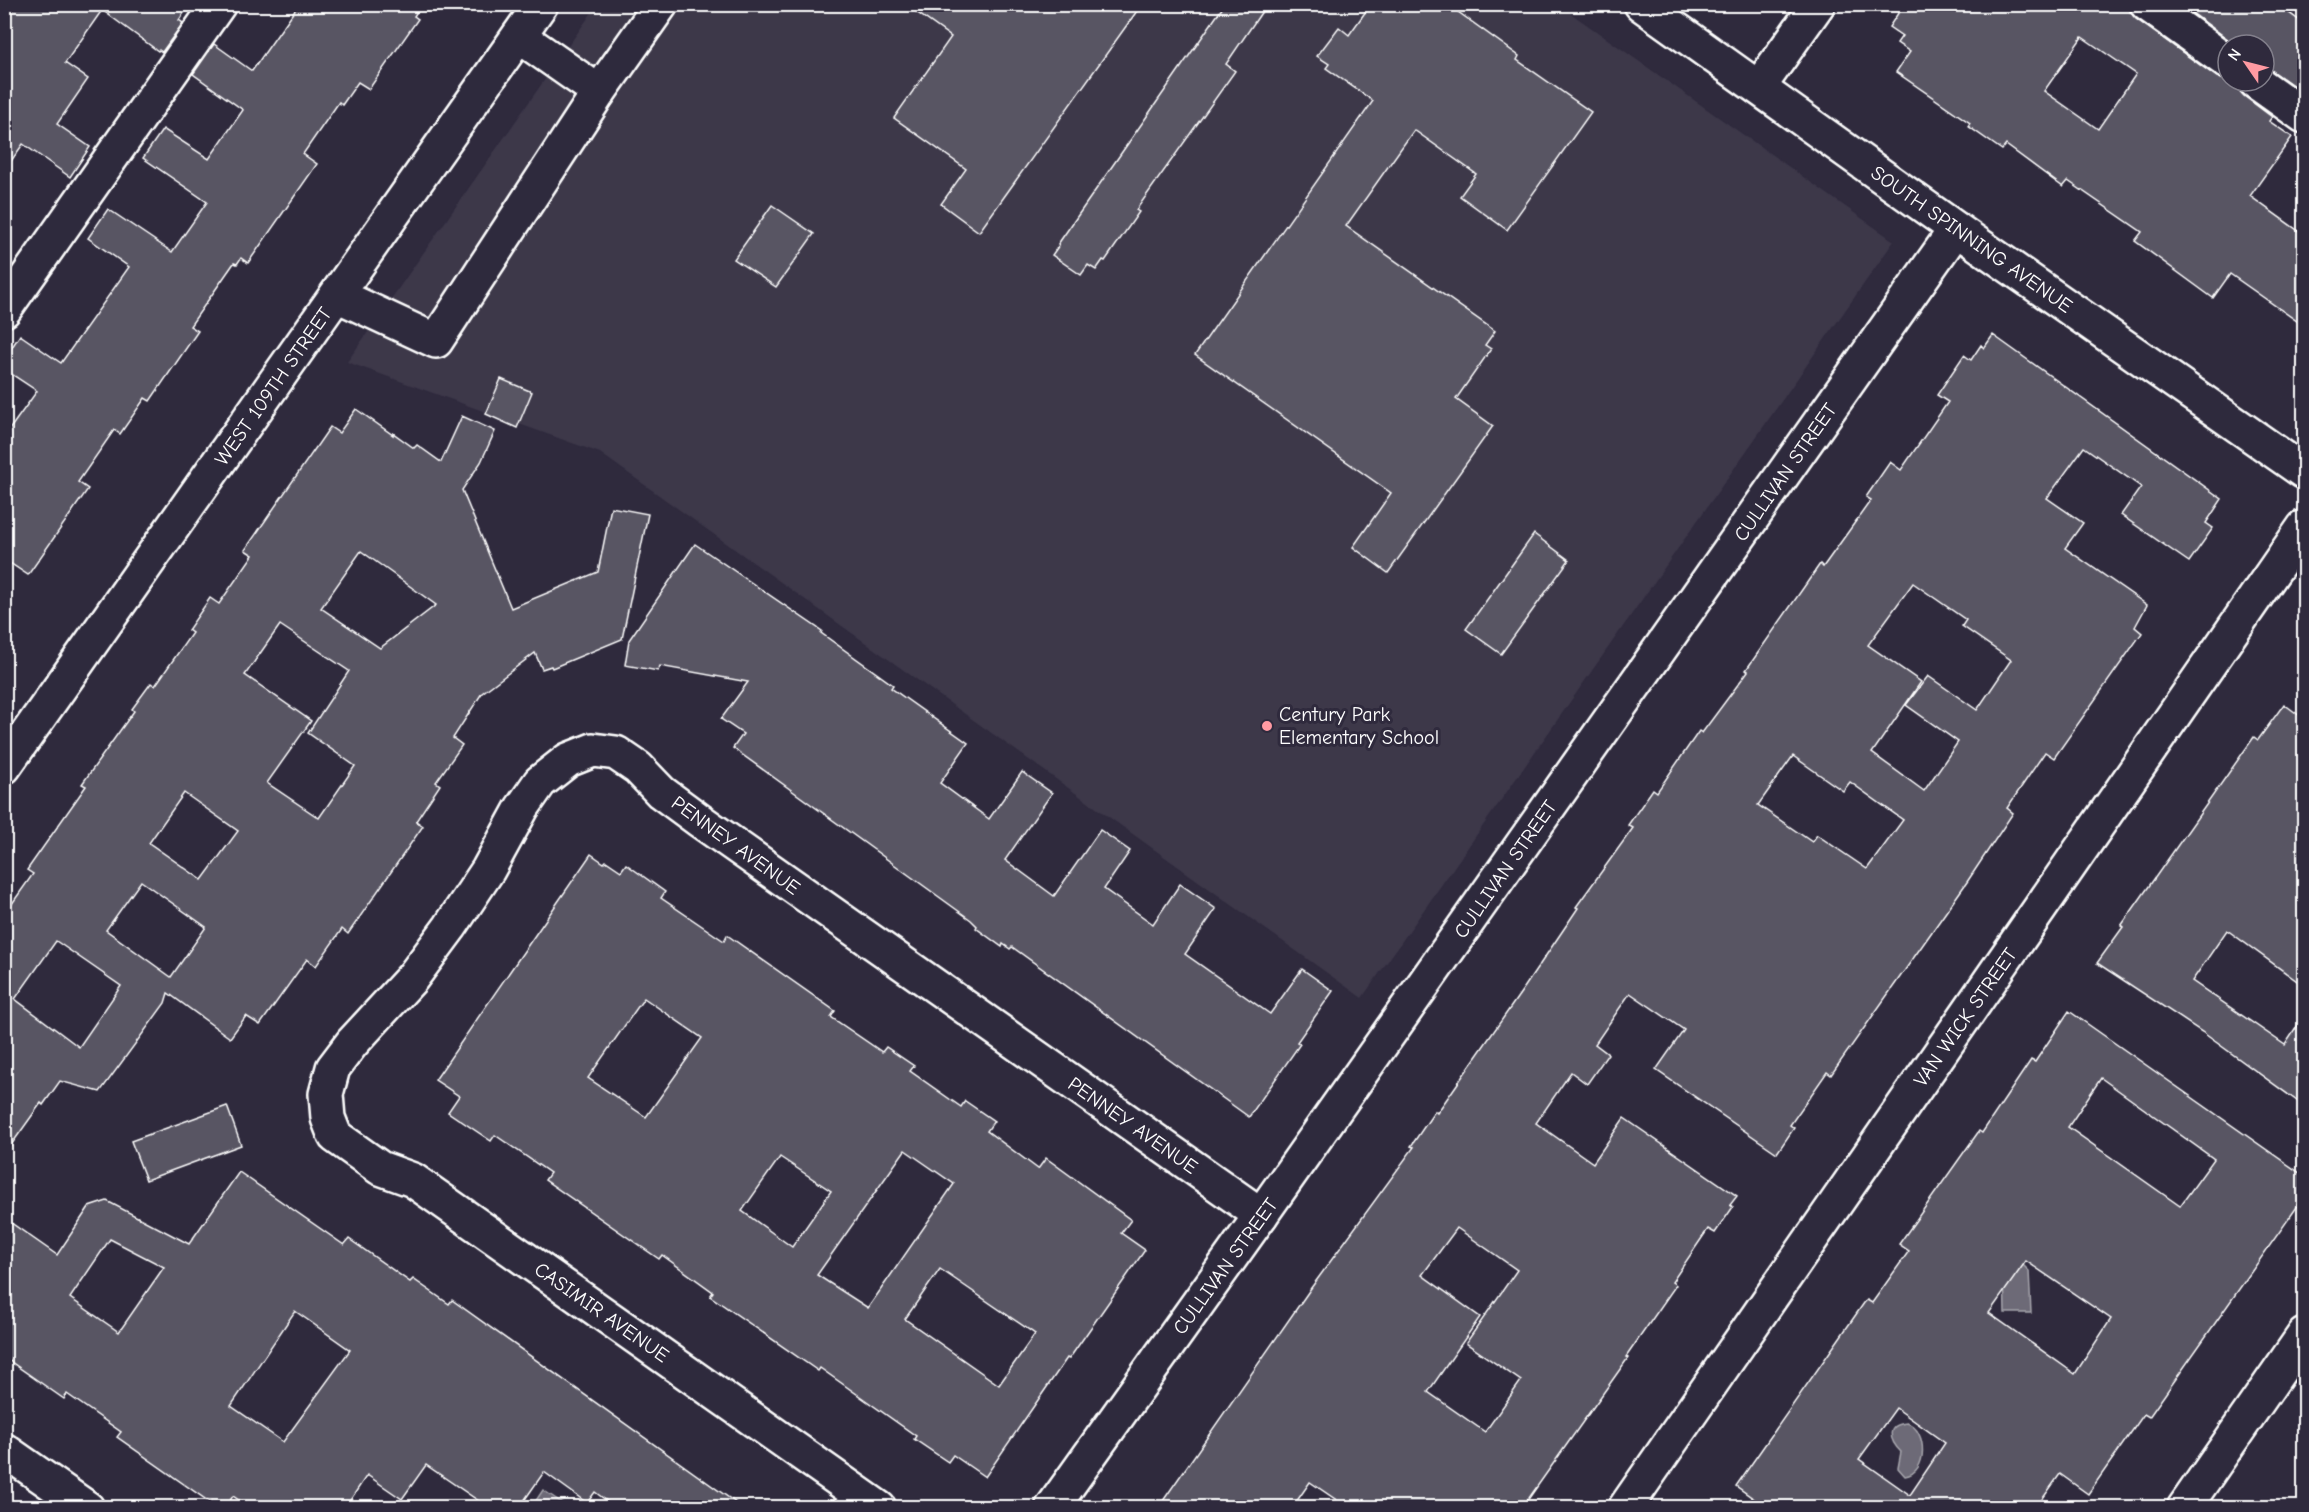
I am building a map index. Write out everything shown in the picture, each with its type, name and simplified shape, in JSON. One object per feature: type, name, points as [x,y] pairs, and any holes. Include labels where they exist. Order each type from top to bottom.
[{"type":"street","points":[[4,310],[219,4]]},
{"type":"street","name":"WEST 109TH STREET","points":[[4,767],[542,4]]},
{"type":"street","points":[[337,295],[436,341],[598,92],[661,4]]},
{"type":"street","name":"SOUTH SPINNING AVENUE","points":[[1641,4],[1956,229],[2304,472]]},
{"type":"street","points":[[1759,87],[1818,4]]},
{"type":"street","points":[[2146,4],[2216,54]]},
{"type":"street","points":[[519,36],[598,92]]},
{"type":"street","points":[[2272,93],[2304,116]]},
{"type":"street","name":"CULLIVAN STREET","points":[[1052,1508],[1956,229]]},
{"type":"street","name":"VAN WICK STREET","points":[[1624,1508],[2304,527]]},
{"type":"street","name":"PENNEY AVENUE","points":[[328,1118],[326,1094],[333,1068],[352,1043],[412,978],[450,927],[488,870],[522,808],[540,782],[568,760],[593,750],[616,753],[638,768],[661,792],[699,820],[1261,1215]]},
{"type":"street","name":"CASIMIR AVENUE","points":[[328,1118],[335,1136],[355,1151],[380,1168],[413,1180],[879,1508]]},
{"type":"street","points":[[2184,1508],[2304,1335]]},
{"type":"street","points":[[4,1450],[87,1508]]},
{"type":"shaded area","name":"Century Park Elementary School","points":[[597,5],[1559,5],[1894,241],[1362,998],[600,453],[347,362]]},
{"type":"shaded area","points":[[2004,1265],[2023,1265],[2029,1271],[2031,1313],[2005,1313]]},
{"type":"shaded area","points":[[1907,1423],[1919,1434],[1922,1451],[1918,1467],[1913,1473],[1905,1476],[1898,1468],[1901,1452],[1891,1434],[1895,1427]]},
{"type":"shaded area","points":[[543,1490],[568,1507],[543,1507],[535,1502]]},
{"type":"building","points":[[16,4],[190,4],[179,20],[183,23],[162,52],[102,10],[65,63],[88,79],[57,124],[90,147],[70,177],[23,144],[4,171],[4,21]]},
{"type":"building","points":[[299,4],[422,4],[414,16],[418,19],[369,89],[358,82],[342,105],[339,102],[303,154],[317,164],[248,263],[241,258],[237,264],[234,263],[190,326],[198,331],[150,401],[145,398],[120,434],[114,430],[78,482],[88,489],[28,575],[4,559],[4,437],[37,391],[4,369],[4,359],[20,335],[61,363],[129,267],[88,238],[108,209],[172,252],[207,202],[143,158],[163,129],[209,159],[243,110],[193,74],[214,44],[252,71]]},
{"type":"building","points":[[905,4],[1142,4],[979,232],[941,204],[966,169],[894,118],[951,37]]},
{"type":"building","points":[[1225,4],[1267,4],[1226,64],[1235,71],[1136,210],[1139,212],[1105,261],[1103,260],[1096,270],[1088,265],[1081,275],[1052,255]]},
{"type":"building","points":[[1371,4],[1447,4],[1519,56],[1517,60],[1591,112],[1507,230],[1460,196],[1476,174],[1414,130],[1346,226],[1495,331],[1485,345],[1491,349],[1456,399],[1493,426],[1388,573],[1353,547],[1391,493],[1195,355],[1373,101],[1326,68],[1329,64],[1317,56],[1339,27],[1349,35]]},
{"type":"building","points":[[1904,4],[2129,4],[2130,12],[2136,19],[2216,76],[2216,93],[2241,93],[2272,117],[2269,121],[2292,137],[2250,196],[2304,235],[2304,326],[2230,274],[2213,298],[2135,241],[2142,232],[2068,181],[2063,187],[2006,145],[2002,150],[1968,126],[1970,123],[1896,72],[1910,52],[1897,43],[1902,36],[1889,27]],"holes":[[[2082,37],[2136,74],[2098,129],[2044,91]]]},
{"type":"building","points":[[2180,4],[2277,4],[2304,24],[2304,71],[2294,86],[2276,73],[2276,33],[2220,33]]},
{"type":"building","points":[[772,205],[814,234],[776,287],[734,259]]},
{"type":"building","points":[[1993,335],[2222,499],[2206,523],[2213,528],[2189,562],[2121,515],[2141,487],[2084,447],[2047,498],[2083,523],[2065,548],[2147,605],[2135,627],[2142,633],[2054,758],[2045,752],[2007,808],[2013,813],[1967,882],[1831,1075],[1827,1072],[1790,1125],[1794,1128],[1777,1153],[1656,1070],[1684,1030],[1630,993],[1595,1044],[1608,1054],[1587,1084],[1571,1072],[1536,1123],[1593,1163],[1624,1118],[1737,1196],[1730,1205],[1733,1207],[1715,1233],[1708,1229],[1672,1282],[1676,1285],[1626,1357],[1628,1358],[1522,1508],[1347,1507],[1310,1482],[1292,1508],[1158,1508],[1311,1288],[1414,1147],[1411,1146],[1435,1111],[1437,1113],[1524,988],[1578,908],[1576,907],[1633,828],[1628,825],[1653,789],[1657,792],[1699,731],[1702,733],[1748,671],[1746,670],[1820,564],[1823,567],[1871,500],[1866,497],[1890,462],[1901,470],[1948,402],[1937,395],[1964,355],[1971,360],[1981,345],[1984,348]],"holes":[[[1913,583],[1966,620],[1962,626],[2011,660],[1977,710],[1928,676],[1906,705],[1958,742],[1924,791],[1872,753],[1921,682],[1868,645]],[[1793,756],[1843,791],[1850,782],[1903,820],[1867,869],[1817,835],[1812,842],[1758,805]],[[1457,1228],[1517,1270],[1466,1343],[1521,1381],[1485,1432],[1428,1392],[1480,1317],[1422,1275]]]},
{"type":"building","points":[[501,379],[532,392],[517,428],[486,414]]},
{"type":"building","points":[[356,409],[393,435],[393,433],[414,448],[417,445],[441,462],[462,416],[495,431],[481,462],[462,490],[511,608],[598,572],[611,507],[648,514],[622,639],[552,668],[551,666],[542,669],[535,653],[482,693],[453,738],[462,745],[436,782],[440,785],[416,821],[423,826],[348,934],[342,929],[316,966],[307,959],[260,1025],[246,1016],[230,1038],[168,993],[165,1003],[100,1092],[60,1081],[43,1105],[41,1103],[4,1155],[4,915],[33,874],[27,870],[86,786],[82,784],[134,711],[132,709],[151,683],[155,686],[192,633],[188,630],[210,598],[219,604],[253,555],[245,550],[330,427],[339,433]],"holes":[[[361,551],[436,605],[380,648],[321,608]],[[280,625],[349,671],[308,733],[355,766],[319,818],[267,783],[311,721],[245,675]],[[184,793],[238,831],[202,880],[149,843]],[[141,881],[206,927],[171,977],[106,930]],[[56,941],[121,986],[79,1047],[15,999]]]},
{"type":"building","points":[[1534,534],[1569,560],[1501,654],[1466,629]]},
{"type":"building","points":[[695,544],[822,631],[821,633],[893,685],[891,688],[968,743],[940,783],[989,819],[1022,772],[1052,793],[1005,860],[1054,896],[1100,830],[1130,851],[1104,889],[1153,924],[1180,884],[1216,909],[1185,954],[1270,1014],[1302,969],[1333,991],[1297,1042],[1300,1044],[1249,1117],[1012,947],[1010,949],[1003,944],[1002,947],[976,928],[977,926],[971,920],[733,748],[743,734],[721,719],[748,682],[660,666],[658,671],[625,665],[629,640]]},
{"type":"building","points":[[2284,704],[2304,719],[2304,986],[2227,930],[2192,981],[2285,1045],[2304,1016],[2304,1106],[2202,1032],[2097,963],[2254,737],[2258,740]]},
{"type":"building","points":[[591,854],[621,871],[626,864],[665,892],[661,898],[724,941],[727,935],[835,1011],[831,1017],[882,1052],[886,1047],[914,1066],[910,1071],[961,1107],[965,1101],[994,1121],[987,1131],[1038,1169],[1046,1158],[1131,1220],[1121,1233],[1145,1250],[985,1477],[953,1455],[948,1462],[914,1439],[916,1436],[820,1368],[818,1371],[710,1296],[713,1292],[662,1255],[659,1259],[545,1180],[550,1173],[495,1135],[491,1141],[448,1112],[459,1096],[435,1080]],"holes":[[[644,998],[702,1038],[646,1117],[588,1078]],[[905,1150],[954,1184],[868,1308],[817,1275]],[[780,1157],[831,1191],[792,1247],[742,1211]],[[940,1269],[1035,1334],[999,1385],[905,1319]]]},
{"type":"building","points":[[2069,1011],[2304,1176],[2304,1197],[2149,1417],[2144,1414],[2088,1494],[2060,1474],[2036,1508],[1767,1508],[1736,1486],[1864,1303],[1867,1300],[1872,1303],[1909,1251],[1899,1244],[1979,1131],[1982,1133],[2031,1060],[2035,1062]],"holes":[[[2101,1078],[2214,1159],[2180,1206],[2068,1127]],[[2026,1261],[2111,1319],[2075,1374],[1989,1313]],[[1896,1408],[1945,1443],[1910,1495],[1859,1459]]]},
{"type":"building","points":[[227,1106],[241,1145],[146,1180],[131,1141]]},
{"type":"building","points":[[239,1172],[344,1245],[349,1239],[410,1282],[413,1279],[449,1304],[452,1300],[743,1508],[616,1508],[595,1492],[587,1503],[544,1472],[519,1508],[489,1508],[426,1465],[402,1499],[367,1475],[345,1508],[250,1508],[233,1496],[225,1508],[218,1508],[117,1437],[121,1432],[67,1394],[64,1399],[4,1357],[4,1218],[57,1255],[89,1207],[107,1201],[189,1244]],"holes":[[[110,1239],[164,1267],[119,1332],[70,1298]],[[295,1311],[350,1350],[283,1442],[231,1406]]]},
{"type":"place","name":"Century Park Elementary School","points":[[1267,726]]}]
